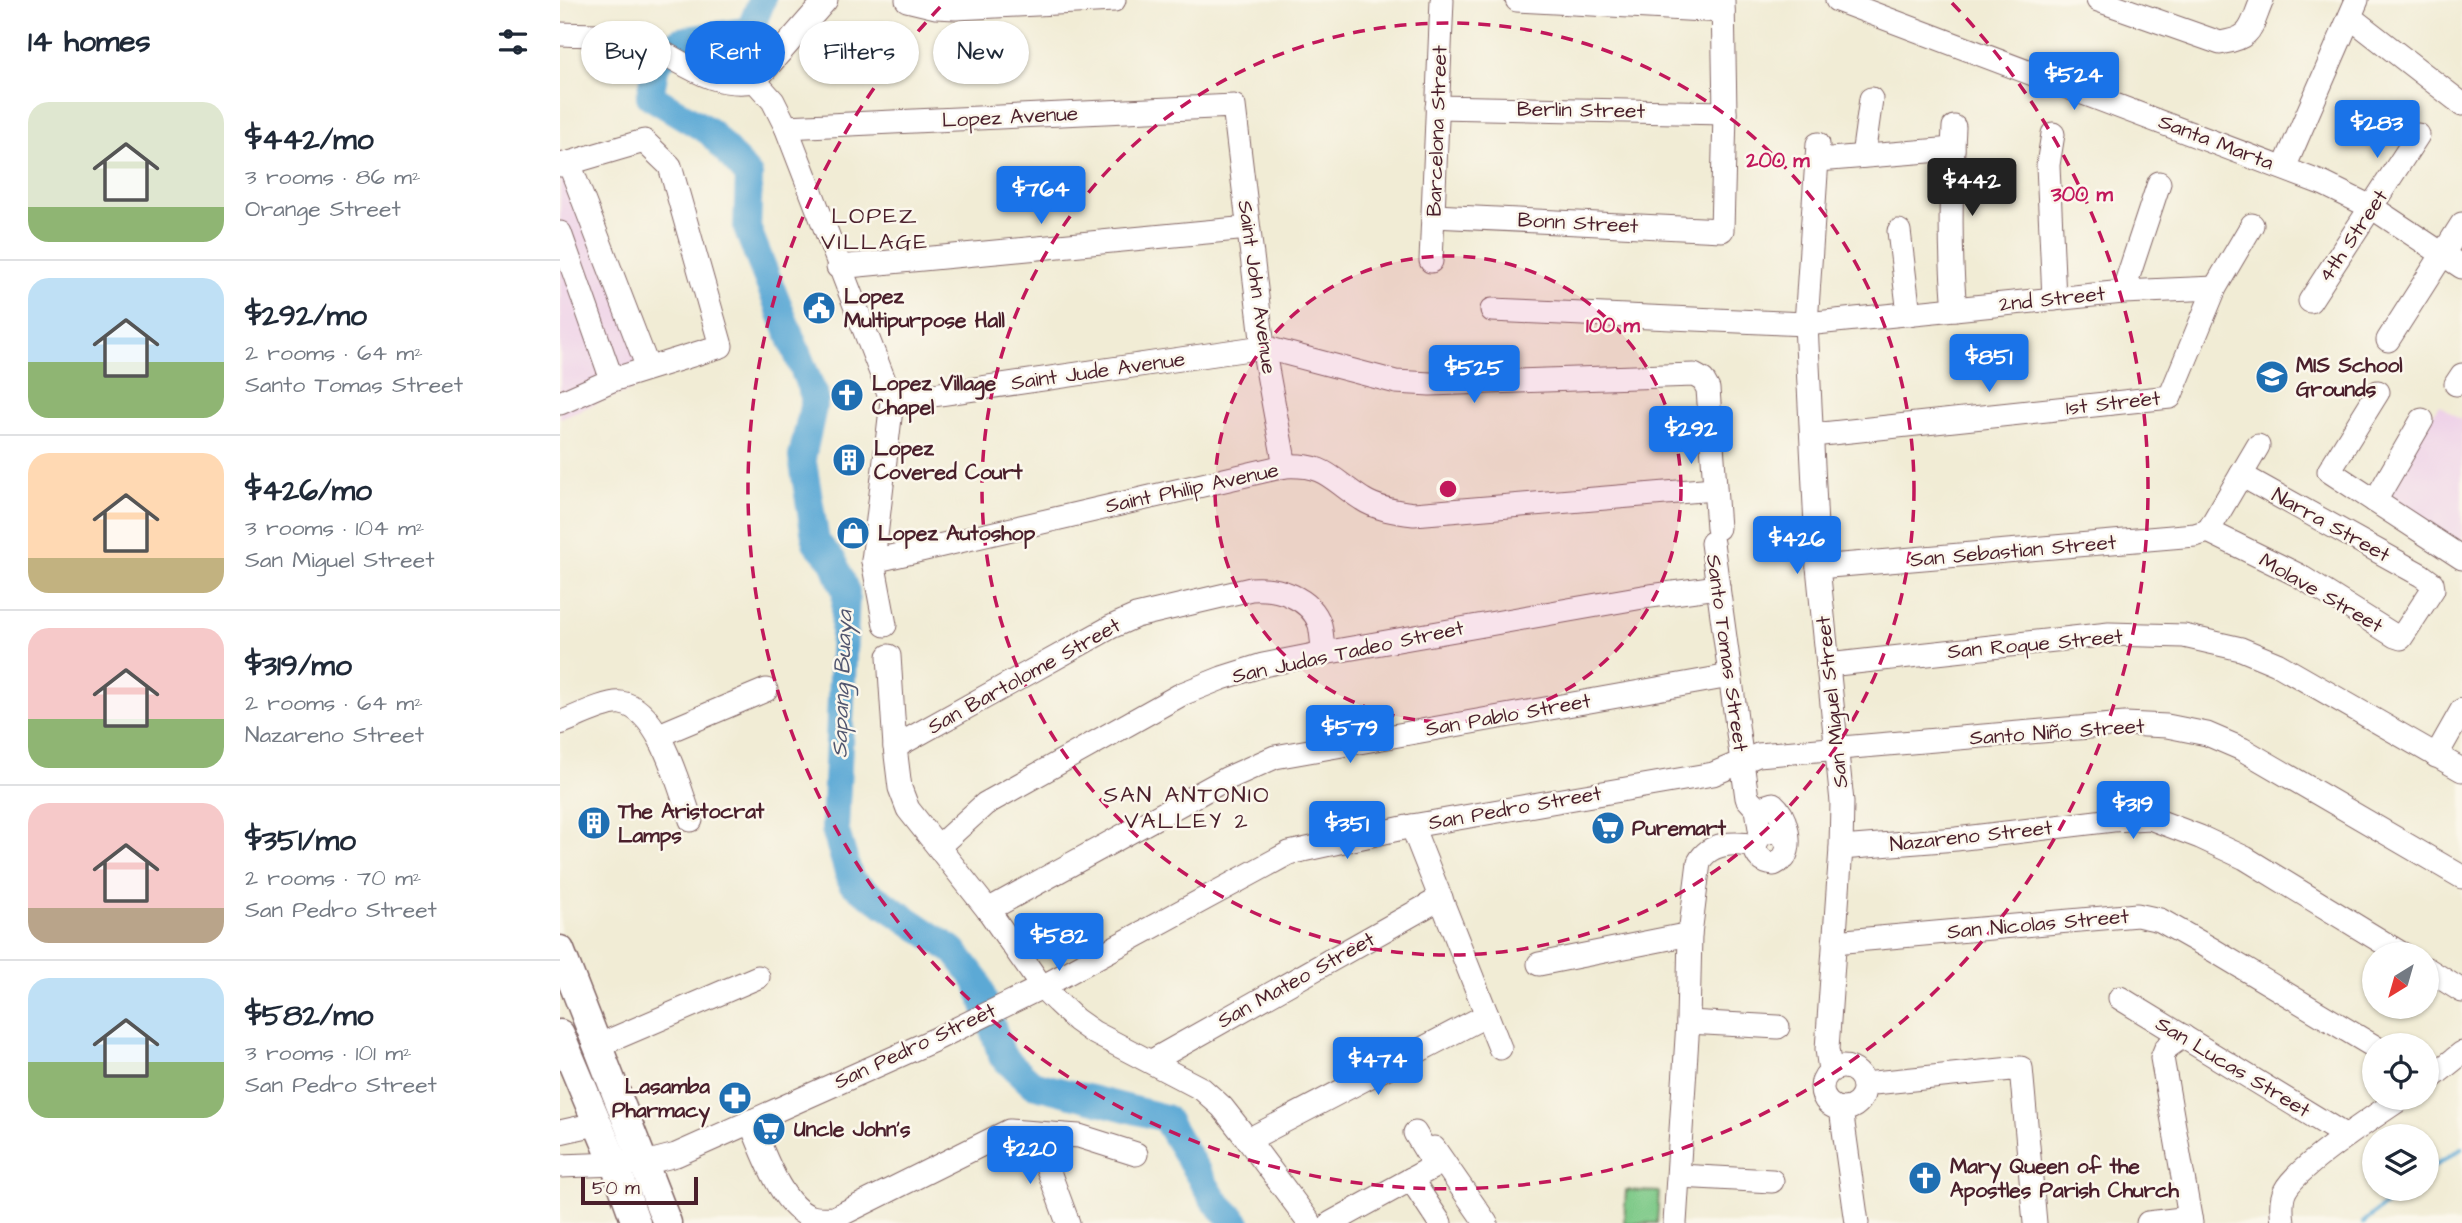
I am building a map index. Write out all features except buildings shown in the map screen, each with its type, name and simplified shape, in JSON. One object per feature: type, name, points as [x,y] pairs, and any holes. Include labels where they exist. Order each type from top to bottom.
[{"type":"main road","points":[[560,950],[667,1223]]},
{"type":"main road","points":[[560,1034],[567,1071],[615,1165],[636,1223]]},
{"type":"street","points":[[785,48],[826,0]]},
{"type":"street","points":[[907,0],[936,7],[956,8],[1114,0]]},
{"type":"street","name":"Barcelona Street","points":[[1431,261],[1442,0]]},
{"type":"street","points":[[1517,0],[1723,5],[1725,113]]},
{"type":"street","name":"Santa Marta","points":[[1837,0],[1862,4],[2324,184],[2373,208],[2453,261]]},
{"type":"street","points":[[2098,0],[2220,43],[2241,40],[2249,30],[2262,0]]},
{"type":"street","points":[[2284,168],[2353,8],[2462,104]]},
{"type":"street","points":[[560,34],[633,39],[685,65]]},
{"type":"street","points":[[752,84],[764,107],[786,127],[892,401],[873,561],[885,625]]},
{"type":"street","points":[[1871,99],[1863,156],[1954,138],[1950,184],[1950,251],[1955,309]]},
{"type":"street","name":"Lopez Avenue","points":[[786,127],[1234,106]]},
{"type":"street","name":"Saint John Avenue","points":[[1234,106],[1263,347],[1285,466]]},
{"type":"street","name":"Berlin Street","points":[[1437,107],[1725,113]]},
{"type":"street","name":"Bonn Street","points":[[1434,216],[1722,230],[1725,113]]},
{"type":"street","points":[[2053,134],[2048,165],[2054,299]]},
{"type":"street","name":"4th Street","points":[[2310,301],[2418,135]]},
{"type":"street","points":[[560,403],[612,380],[721,346],[670,166],[644,141],[564,164],[648,368]]},
{"type":"street","name":"San Miguel Street","points":[[1830,1070],[1827,1049],[1842,802],[1818,567],[1806,324],[1818,152],[1863,156]]},
{"type":"street","points":[[2123,292],[2159,183]]},
{"type":"street","points":[[2388,340],[2453,261],[2462,224]]},
{"type":"street","points":[[2215,288],[2252,225]]},
{"type":"street","points":[[838,267],[1248,228]]},
{"type":"street","points":[[1899,231],[1909,314]]},
{"type":"street","points":[[560,233],[612,380]]},
{"type":"street","name":"2nd Street","points":[[1492,310],[1806,324],[2123,292],[2215,288]]},
{"type":"street","name":"1st Street","points":[[1813,435],[2170,397],[2215,288]]},
{"type":"street","name":"Saint Jude Avenue","points":[[892,401],[1263,347]]},
{"type":"street","name":"Santo Tomas Street","points":[[1263,347],[1396,382],[1430,384],[1695,375],[1703,380],[1708,389],[1718,587],[1741,762],[1747,798],[1757,809],[1758,841]]},
{"type":"street","points":[[2378,392],[2329,471],[2462,558]]},
{"type":"street","points":[[2375,501],[2423,420]]},
{"type":"street","points":[[2208,531],[2258,446]]},
{"type":"street","name":"Saint Philip Avenue","points":[[873,561],[1285,466],[1313,467],[1326,473],[1364,501],[1396,512],[1414,514],[1714,489]]},
{"type":"street","name":"Narra Street","points":[[2241,475],[2421,575]]},
{"type":"street","name":"San Sebastian Street","points":[[1818,567],[2195,535],[2208,531]]},
{"type":"street","name":"Molave Street","points":[[2208,531],[2298,575],[2401,638],[2433,589],[2432,583],[2421,575]]},
{"type":"street","name":"San Bartolome Street","points":[[895,747],[1111,627],[1136,616],[1251,589],[1270,587],[1292,594],[1320,623],[1324,653]]},
{"type":"street","name":"San Judas Tadeo Street","points":[[939,846],[985,804],[1182,694],[1222,678],[1263,665],[1324,653],[1643,597],[1718,587]]},
{"type":"street","name":"San Roque Street","points":[[1828,665],[2109,634],[2184,636],[2241,649],[2277,663],[2462,770]]},
{"type":"street","points":[[889,656],[900,788],[908,809],[988,910],[1042,987],[1076,1020],[1093,1032],[1202,1089],[1222,1107],[1310,1223]]},
{"type":"street","name":"San Pablo Street","points":[[988,910],[1226,779],[1275,757],[1730,676]]},
{"type":"street","points":[[659,735],[766,690]]},
{"type":"street","points":[[560,723],[620,702],[633,707],[659,735],[691,820]]},
{"type":"street","points":[[2436,756],[2462,710]]},
{"type":"street","name":"Santo Niño Street","points":[[1741,762],[1758,755],[2124,724],[2167,726],[2207,734],[2242,748],[2462,877]]},
{"type":"street","name":"San Pedro Street","points":[[560,1166],[645,1163],[676,1155],[1042,987],[1289,853],[1412,826],[1713,774],[1741,762]]},
{"type":"street","points":[[1675,1223],[1688,1022],[1690,934],[1699,862],[1703,855],[1718,846],[1758,841],[1776,831],[1781,833],[1787,842],[1786,825],[1779,809],[1773,804],[1757,809]]},
{"type":"street","name":"Nazareno Street","points":[[1840,848],[1956,839],[2150,818],[2245,858],[2382,942]]},
{"type":"street","points":[[1412,826],[1500,1048]]},
{"type":"street","name":"San Mateo Street","points":[[1152,1061],[1441,898]]},
{"type":"street","name":"San Nicolas Street","points":[[1834,942],[2124,916],[2150,916],[2213,950],[2362,1039]]},
{"type":"street","points":[[1539,964],[1690,934]]},
{"type":"street","points":[[597,1046],[758,977]]},
{"type":"street","points":[[2440,977],[2462,990]]},
{"type":"street","name":"San Lucas Street","points":[[2120,998],[2346,1136]]},
{"type":"street","points":[[1248,1140],[1487,1015]]},
{"type":"street","points":[[1688,1022],[1778,1027]]},
{"type":"street","points":[[2148,1223],[2191,1221],[2162,1058],[2166,1048],[2183,1036]]},
{"type":"street","points":[[2439,1072],[2462,1054]]},
{"type":"street","points":[[1844,1066],[1857,1071],[1864,1084],[1859,1102],[1841,1109],[1829,1104],[1822,1093],[1822,1080],[1830,1070],[1844,1066]]},
{"type":"street","points":[[1864,1084],[2021,1068],[2035,1223]]},
{"type":"street","points":[[1841,1109],[1857,1223]]},
{"type":"street","points":[[2283,1223],[2282,1203],[2285,1190],[2306,1168],[2384,1110]]},
{"type":"street","points":[[750,1121],[779,1187],[794,1206],[811,1217],[834,1218],[1009,1131],[1079,1136],[1136,1154]]},
{"type":"street","points":[[560,1132],[596,1124]]},
{"type":"street","points":[[1035,1134],[1068,1223]]},
{"type":"street","points":[[1344,1220],[1435,1166],[1420,1135],[1486,1223]]},
{"type":"street","points":[[1679,1176],[1772,1181]]},
{"type":"street","points":[[1411,1179],[1440,1223]]},
{"type":"shaded area","points":[[560,150],[650,382],[560,418]]},
{"type":"shaded area","points":[[2439,405],[2462,420],[2462,550],[2379,496]]},
{"type":"green space","points":[[1626,1190],[1659,1192],[1657,1223],[1624,1223]]},
{"type":"waterway","name":"Sapang Buaya","points":[[762,0],[750,30],[680,41],[656,64],[650,96],[710,132],[749,176],[747,228],[815,398],[802,457],[816,542],[833,561],[846,592],[835,829],[851,882],[954,951],[977,981],[1002,1056],[1032,1084],[1165,1118],[1214,1200],[1237,1223]]},
{"type":"waterway","points":[[2439,1163],[2462,1148]]},
{"type":"waterway","points":[[2363,1223],[2389,1201]]},
{"type":"place","name":"Lopez Multipurpose Hall","points":[[819,308]]},
{"type":"place","name":"MIS School Grounds","points":[[2272,377]]},
{"type":"place","name":"Lopez Village Chapel","points":[[847,395]]},
{"type":"place","name":"Lopez Covered Court","points":[[849,460]]},
{"type":"place","name":"Lopez Autoshop","points":[[853,533]]},
{"type":"place","name":"The Aristocrat Lamps","points":[[594,823]]},
{"type":"place","name":"Puremart","points":[[1608,828]]},
{"type":"place","name":"Lasamba Pharmacy","points":[[735,1098]]},
{"type":"place","name":"Uncle John's","points":[[769,1129]]},
{"type":"place","name":"Mary Queen of the Apostles Parish Church","points":[[1925,1178]]},
{"type":"district","name":"LOPEZ VILLAGE","points":[[875,229]]},
{"type":"district","name":"SAN ANTONIO VALLEY 2","points":[[1187,808]]}]
